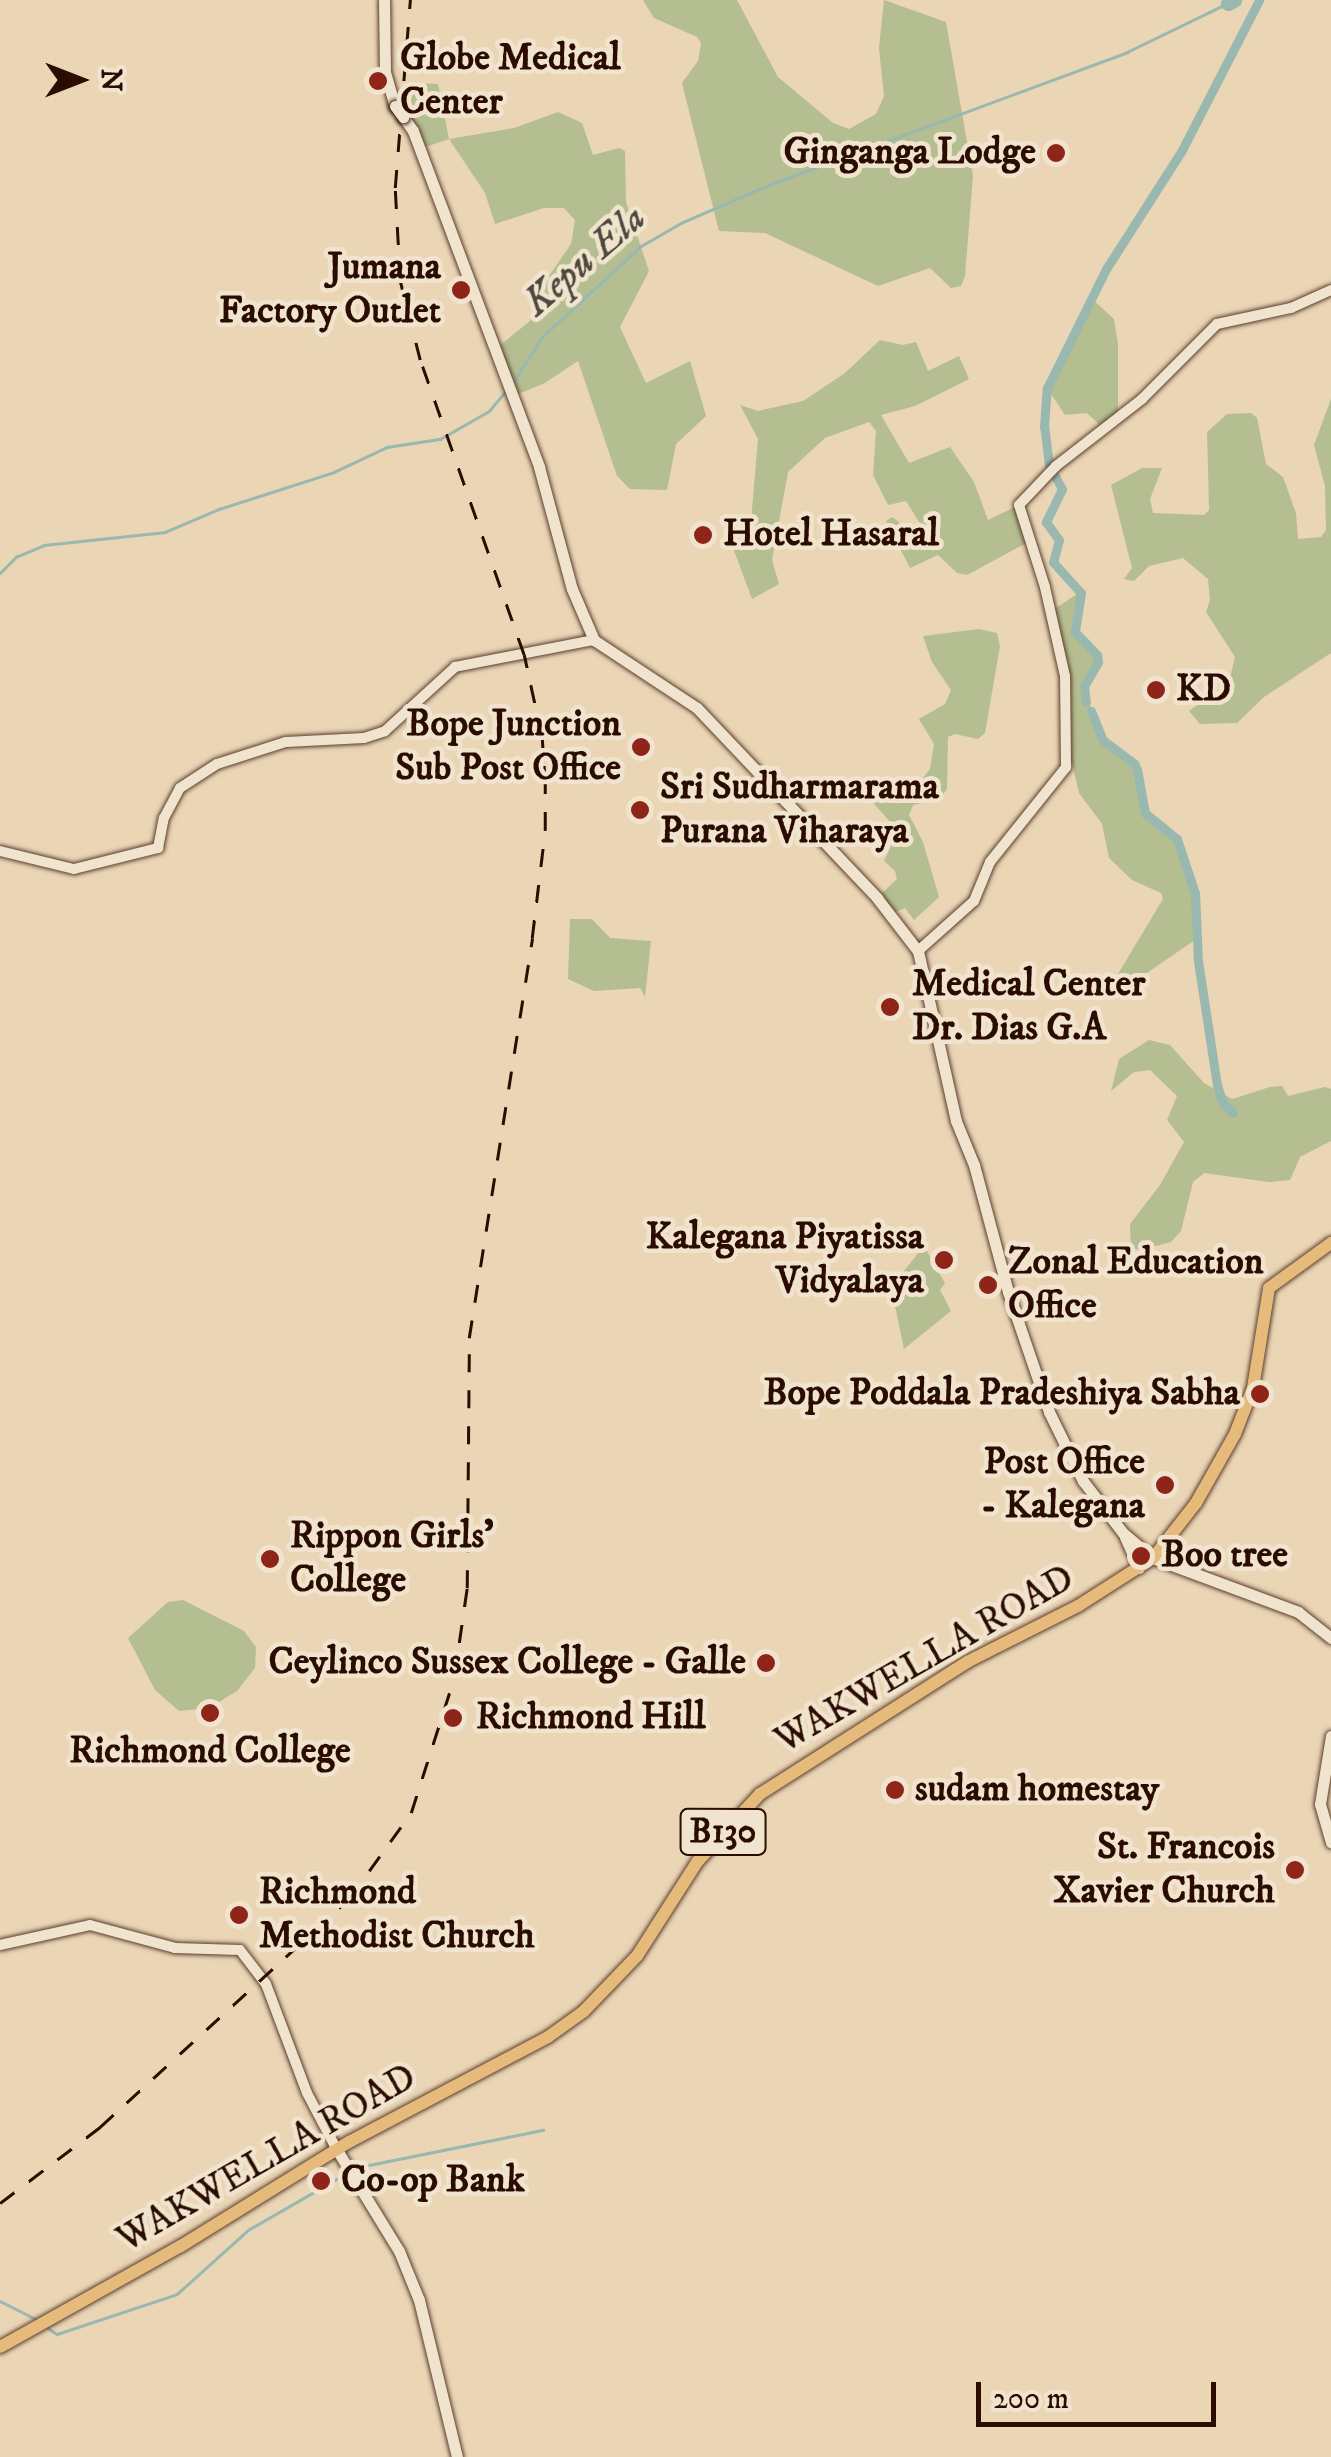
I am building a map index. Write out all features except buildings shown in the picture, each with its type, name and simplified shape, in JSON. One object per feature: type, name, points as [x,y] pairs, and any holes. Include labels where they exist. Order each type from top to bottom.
[{"type":"main road","points":[[384,0],[385,72],[399,111],[413,131],[543,480],[572,589],[594,640],[696,708],[877,898],[918,951],[956,1120],[974,1165],[1024,1342],[1067,1455],[1124,1533],[1139,1568]]},
{"type":"main road","name":"WAKWELLA ROAD","points":[[0,2347],[337,2150],[548,2037],[584,2011],[636,1956],[713,1842],[780,1779],[881,1721],[967,1662],[1078,1606],[1153,1558],[1196,1503],[1235,1434],[1253,1388],[1269,1288],[1331,1244]]},
{"type":"main road","points":[[1124,1533],[1153,1558],[1298,1612],[1331,1638]]},
{"type":"main road","points":[[1331,1736],[1320,1804],[1331,1842]]},
{"type":"main road","points":[[337,2150],[399,2251],[419,2300],[457,2457]]},
{"type":"street","points":[[918,951],[974,901],[990,862],[1066,767],[1064,676],[1045,587],[1020,505],[1056,466],[1142,399],[1217,324],[1291,308],[1331,290]]},
{"type":"street","points":[[0,851],[74,869],[158,848],[164,818],[180,788],[217,764],[286,742],[364,738],[385,731],[455,666],[594,640]]},
{"type":"street","points":[[0,1945],[90,1925],[175,1948],[240,1950],[266,1984],[307,2092],[337,2150]]},
{"type":"green space","points":[[643,0],[737,0],[778,77],[833,123],[849,129],[876,114],[884,96],[879,48],[884,0],[946,22],[973,176],[961,286],[951,288],[930,268],[878,286],[765,233],[719,231],[682,83],[698,61],[701,43],[697,37],[654,18]]},
{"type":"green space","points":[[410,83],[438,84],[449,139],[420,149],[407,121]]},
{"type":"green space","points":[[558,112],[582,123],[593,155],[619,148],[625,151],[626,202],[649,271],[620,327],[646,383],[690,361],[706,416],[676,444],[667,490],[630,489],[617,476],[578,361],[545,383],[511,397],[493,351],[530,321],[538,292],[571,244],[575,220],[564,208],[544,208],[495,224],[485,193],[449,139],[514,128]]},
{"type":"green space","points":[[1092,299],[1114,319],[1118,344],[1118,418],[1104,429],[1087,413],[1065,415],[1047,388]]},
{"type":"green space","points":[[880,340],[903,345],[916,342],[928,371],[959,356],[969,379],[915,406],[881,415],[909,463],[950,447],[974,482],[988,520],[1019,505],[1030,541],[967,575],[957,573],[938,555],[910,568],[886,521],[892,517],[911,531],[921,525],[906,501],[888,505],[873,475],[876,431],[869,422],[825,438],[788,472],[772,560],[779,584],[752,599],[729,537],[751,521],[758,439],[740,405],[758,411],[803,401],[845,373]]},
{"type":"green space","points":[[1331,399],[1331,653],[1264,697],[1237,723],[1200,724],[1189,711],[1229,682],[1235,657],[1206,612],[1210,600],[1208,579],[1183,558],[1149,566],[1134,581],[1124,579],[1132,568],[1111,485],[1142,468],[1162,468],[1150,499],[1153,513],[1204,515],[1209,510],[1207,432],[1227,414],[1251,413],[1257,418],[1266,464],[1283,477],[1296,513],[1298,539],[1321,537],[1326,530],[1325,486],[1314,445]]},
{"type":"green space","points":[[1080,592],[1082,605],[1075,632],[1094,649],[1098,662],[1084,686],[1086,700],[1098,716],[1104,741],[1137,764],[1145,812],[1177,839],[1195,893],[1198,938],[1135,981],[1118,974],[1163,899],[1161,893],[1132,880],[1109,858],[1102,824],[1079,793],[1070,754],[1066,676],[1050,612]]},
{"type":"green space","points":[[979,629],[997,633],[1000,646],[985,733],[978,739],[955,734],[948,737],[947,789],[940,799],[913,805],[909,815],[923,842],[939,897],[914,920],[905,908],[891,914],[877,898],[897,879],[895,871],[884,861],[896,836],[892,824],[867,796],[918,784],[930,769],[934,744],[919,719],[945,704],[951,690],[932,662],[923,636]]},
{"type":"green space","points":[[570,919],[592,919],[610,938],[651,941],[645,997],[640,988],[594,991],[568,979]]},
{"type":"green space","points":[[1149,1040],[1170,1045],[1204,1083],[1232,1099],[1270,1087],[1282,1086],[1288,1096],[1331,1089],[1331,1141],[1300,1157],[1290,1180],[1269,1182],[1204,1173],[1193,1182],[1181,1231],[1171,1242],[1140,1250],[1131,1248],[1130,1224],[1160,1185],[1184,1142],[1167,1120],[1177,1096],[1150,1070],[1134,1072],[1111,1091],[1119,1059]]},
{"type":"green space","points":[[924,1246],[945,1283],[940,1290],[951,1311],[904,1349],[891,1287]]},
{"type":"green space","points":[[183,1600],[244,1631],[256,1647],[255,1668],[237,1691],[209,1708],[179,1711],[155,1690],[128,1638],[168,1602]]},
{"type":"waterway","name":"Kepu Ela","points":[[1228,3],[1234,0]]},
{"type":"waterway","points":[[1049,465],[1044,427],[1047,388],[1106,269],[1182,150],[1259,0]]},
{"type":"waterway","name":"Kepu Ela","points":[[514,381],[542,337],[641,246],[681,223],[771,184],[1127,52],[1228,3]]},
{"type":"waterway","name":"Kepu Ela","points":[[0,573],[16,557],[44,545],[165,532],[219,509],[334,472],[387,447],[440,439],[489,411],[506,391]]},
{"type":"waterway","points":[[1055,476],[1062,489],[1046,522],[1059,540],[1053,562],[1081,593],[1075,632],[1097,655],[1098,662],[1084,686],[1086,702]]},
{"type":"waterway","points":[[1091,711],[1103,740],[1135,764]]},
{"type":"waterway","points":[[1137,769],[1145,813],[1177,839],[1195,893],[1198,961],[1217,1085],[1223,1103],[1233,1113]]},
{"type":"waterway","points":[[354,2168],[543,2130]]},
{"type":"waterway","points":[[48,2328],[57,2334],[177,2294],[248,2230],[347,2173]]},
{"type":"waterway","points":[[0,2301],[38,2320]]},
{"type":"railway","points":[[0,2203],[100,2127],[348,1900],[411,1813],[454,1678],[467,1588],[469,1338],[532,938],[545,830],[545,784],[542,738],[524,655],[420,360],[400,281],[395,188],[410,0]]},
{"type":"place","name":"Globe Medical Center","points":[[378,81]]},
{"type":"place","name":"Ginganga Lodge","points":[[1056,153]]},
{"type":"place","name":"Jumana Factory Outlet","points":[[461,290]]},
{"type":"place","name":"Hotel Hasaral","points":[[703,535]]},
{"type":"place","name":"KD","points":[[1156,690]]},
{"type":"place","name":"Bope Junction Sub Post Office","points":[[641,747]]},
{"type":"place","name":"Sri Sudharmarama Purana Viharaya","points":[[640,810]]},
{"type":"place","name":"Medical Center Dr. Dias G.A","points":[[890,1007]]},
{"type":"place","name":"Kalegana Piyatissa Vidyalaya","points":[[944,1260]]},
{"type":"place","name":"Zonal Education Office","points":[[988,1285]]},
{"type":"place","name":"Bope Poddala Pradeshiya Sabha","points":[[1260,1394]]},
{"type":"place","name":"Post Office - Kalegana","points":[[1165,1485]]},
{"type":"place","name":"Boo tree","points":[[1141,1556]]},
{"type":"place","name":"Rippon Girls' College","points":[[270,1559]]},
{"type":"place","name":"Ceylinco Sussex College - Galle","points":[[766,1663]]},
{"type":"place","name":"Richmond College","points":[[210,1713]]},
{"type":"place","name":"Richmond Hill","points":[[453,1718]]},
{"type":"place","name":"sudam homestay","points":[[895,1790]]},
{"type":"place","name":"St. Francois Xavier Church","points":[[1295,1870]]},
{"type":"place","name":"Richmond Methodist Church","points":[[239,1915]]},
{"type":"place","name":"Co-op Bank","points":[[321,2181]]}]
